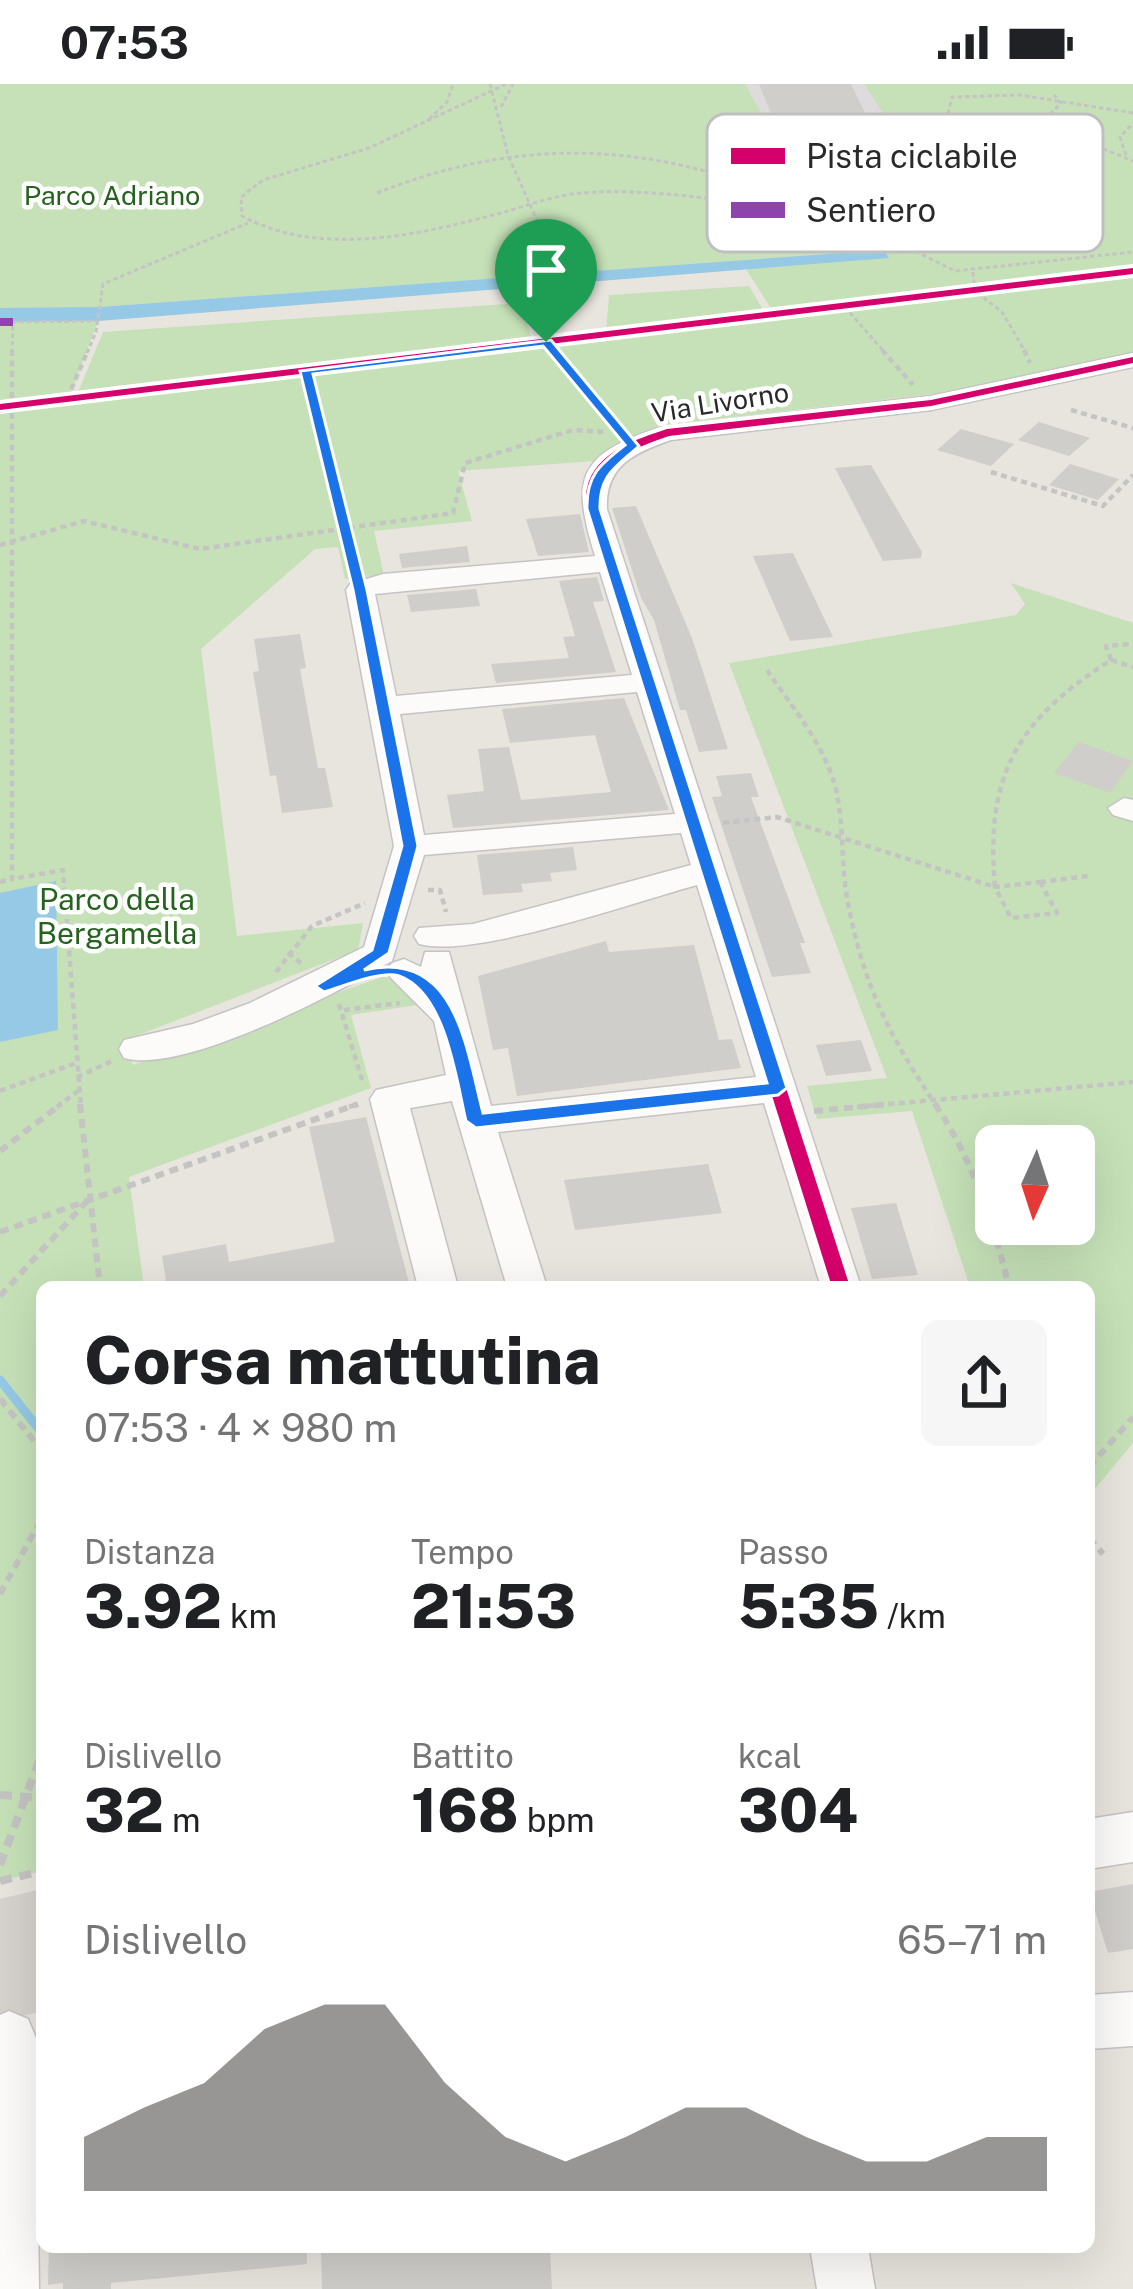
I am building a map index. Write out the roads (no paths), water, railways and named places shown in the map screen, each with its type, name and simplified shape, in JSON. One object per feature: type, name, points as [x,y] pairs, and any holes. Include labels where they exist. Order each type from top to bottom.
[{"type":"street","name":"Via Livorno","points":[[839,1281],[592,494],[602,470],[632,446],[711,425],[931,403],[1133,360]]},
{"type":"street","points":[[525,1281],[471,1103],[416,964],[400,891],[410,846],[360,590],[383,582],[611,563]]},
{"type":"street","points":[[380,707],[649,682]]},
{"type":"street","points":[[410,846],[691,815]]},
{"type":"street","points":[[137,1049],[334,998],[473,935],[709,871]]},
{"type":"street","points":[[436,1281],[389,1099],[782,1101]]},
{"type":"street","points":[[1095,1843],[1133,1837]]},
{"type":"street","points":[[1095,2021],[1133,2019]]},
{"type":"street","points":[[10,2289],[17,2036]]},
{"type":"street","points":[[840,2253],[846,2289]]},
{"type":"water","points":[[856,252],[885,252],[889,258],[98,321],[0,322],[0,308],[99,307]]},
{"type":"water","points":[[56,881],[58,1030],[0,1042],[0,893]]},
{"type":"waterway","points":[[0,1380],[36,1425]]},
{"type":"park label","name":"Parco Adriano","points":[[112,195]]},
{"type":"park label","name":"Parco della Bergamella","points":[[117,916]]}]
